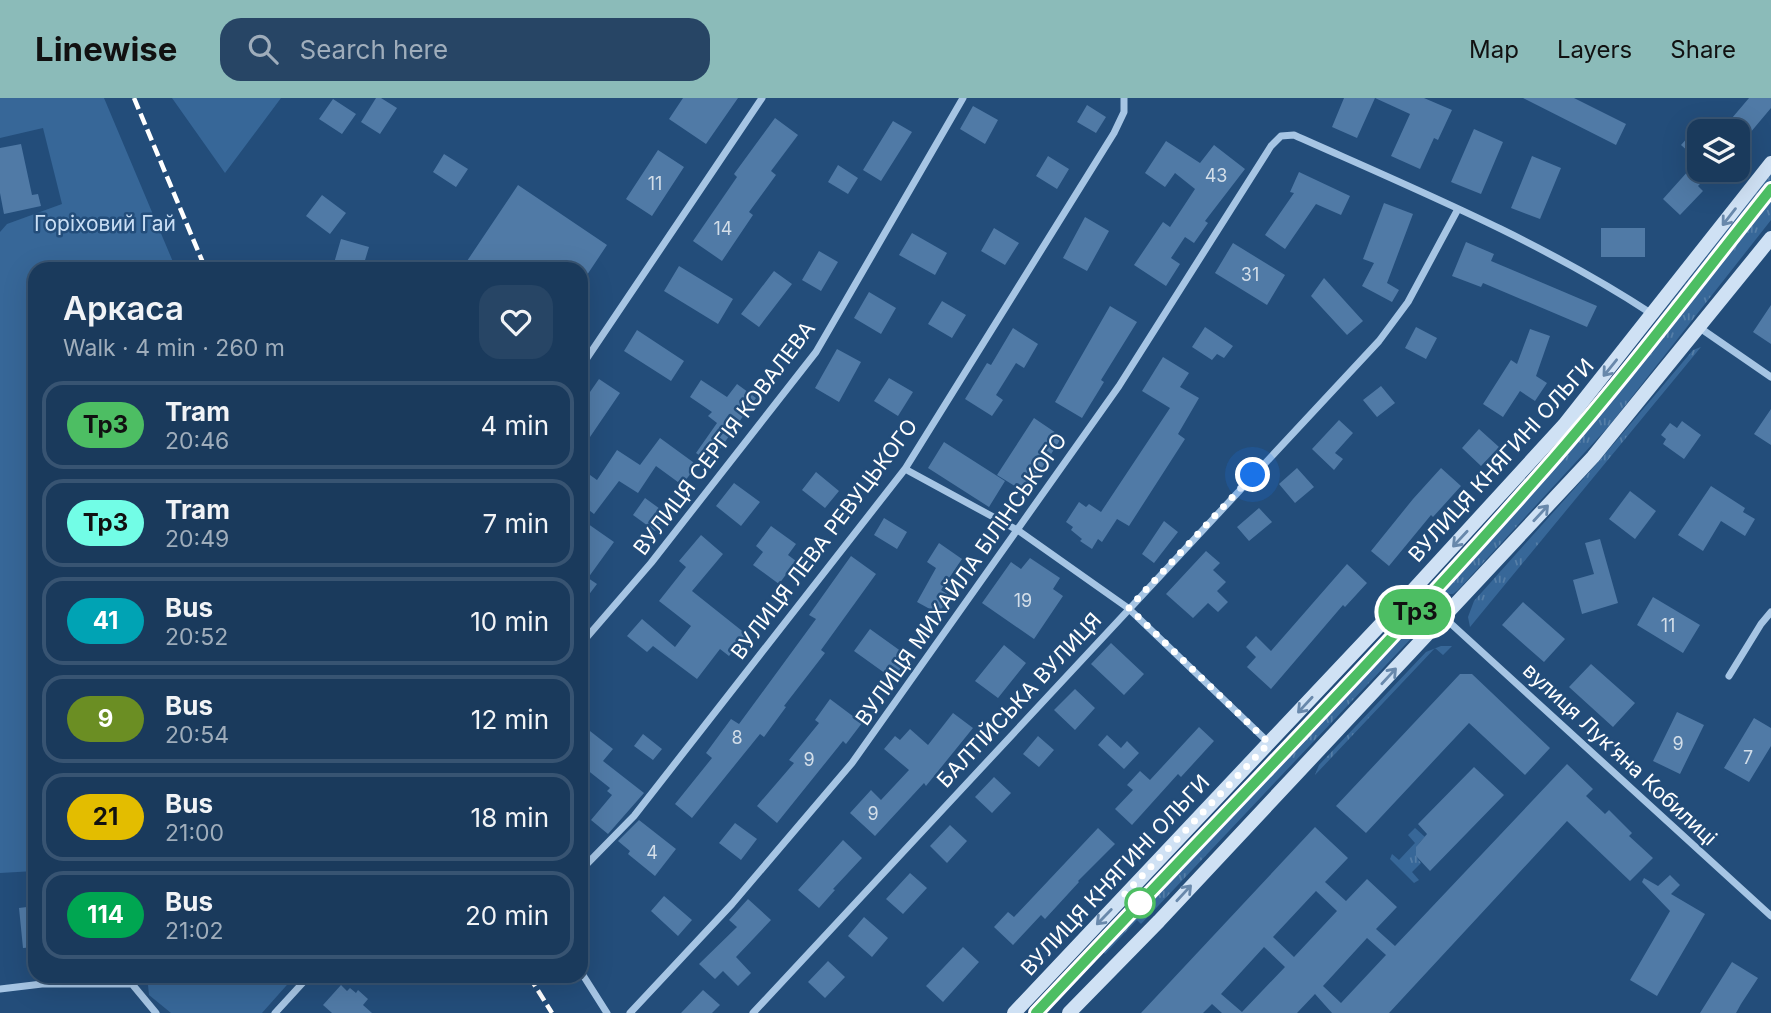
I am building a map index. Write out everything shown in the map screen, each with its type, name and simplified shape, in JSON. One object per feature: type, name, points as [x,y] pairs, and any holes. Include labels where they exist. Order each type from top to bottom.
[{"type":"main road","name":"ВУЛИЦЯ КНЯГИНІ ОЛЬГИ","points":[[1014,1013],[1414,589],[1564,425],[1771,163]]},
{"type":"main road","points":[[1069,1013],[1593,457],[1771,238]]},
{"type":"street","points":[[588,357],[762,98]]},
{"type":"street","name":"ВУЛИЦЯ СЕРГІЯ КОВАЛЕВА","points":[[588,636],[651,563],[817,352],[963,98]]},
{"type":"street","name":"ВУЛИЦЯ ЛЕВА РЕВУЦЬКОГО","points":[[588,863],[634,816],[905,469],[1114,133],[1124,112],[1124,98]]},
{"type":"street","name":"ВУЛИЦЯ МИХАЙЛА БІЛІНСЬКОГО","points":[[631,1013],[732,904],[852,763],[1019,531],[1119,386],[1271,146],[1281,136],[1294,135],[1458,209]]},
{"type":"street","points":[[1458,209],[1565,263],[1653,315]]},
{"type":"street","name":"БАЛТІЙСЬКА ВУЛИЦЯ","points":[[753,1013],[1379,341],[1408,302],[1458,209]]},
{"type":"street","points":[[1700,327],[1771,377]]},
{"type":"street","points":[[905,469],[1019,531],[1129,608],[1269,743]]},
{"type":"street","name":"вулиця Лукʼяна Кобилиці","points":[[1414,589],[1771,916]]},
{"type":"street","points":[[1729,676],[1771,612]]},
{"type":"street","points":[[275,1013],[303,983]]},
{"type":"street","points":[[588,983],[607,1013]]},
{"type":"street","points":[[0,989],[41,984],[132,984],[156,1013]]},
{"type":"green space","name":"Горіховий Гай","points":[[0,98],[104,98],[173,262],[28,262],[28,871],[0,873],[0,232],[7,224],[62,204],[43,128],[0,138]]},
{"type":"green space","name":"Горіховий Гай","points":[[172,98],[281,98],[225,173]]},
{"type":"green space","points":[[1771,174],[1771,220],[1609,426],[1458,590],[1448,594],[1438,584],[1437,579],[1564,439]]},
{"type":"green space","points":[[1701,347],[1470,627],[1468,617],[1474,601],[1600,460],[1693,350]]},
{"type":"green space","points":[[1409,609],[1421,618],[1423,623],[1420,629],[1141,924],[1137,920],[1105,954],[1095,940]]},
{"type":"green space","points":[[1441,646],[1452,646],[1443,655],[1435,648]]},
{"type":"green space","points":[[1434,649],[1315,775],[1319,765],[1426,652]]},
{"type":"green space","points":[[1415,828],[1425,837],[1416,849],[1421,863],[1412,872],[1419,880],[1414,883],[1390,859],[1392,854],[1399,860],[1415,843],[1408,835]]},
{"type":"green space","points":[[144,983],[289,983],[262,1013],[171,1013],[149,995],[148,985]]},
{"type":"building","points":[[376,98],[381,98],[397,108],[380,134],[361,122]]},
{"type":"building","points":[[683,98],[738,98],[706,144],[669,119]]},
{"type":"building","points":[[1344,98],[1375,98],[1357,138],[1332,127]]},
{"type":"building","points":[[1375,98],[1424,98],[1452,110],[1438,140],[1434,138],[1420,169],[1391,156],[1410,114]]},
{"type":"building","points":[[1523,98],[1574,98],[1626,124],[1616,145]]},
{"type":"building","points":[[1749,98],[1771,98],[1771,108],[1750,133],[1750,119],[1732,118]]},
{"type":"building","points":[[333,99],[356,114],[342,134],[319,119]]},
{"type":"building","points":[[1087,105],[1106,117],[1096,133],[1077,122]]},
{"type":"building","points":[[973,106],[998,120],[985,144],[960,129]]},
{"type":"building","points":[[775,118],[798,135],[771,171],[776,175],[749,212],[753,215],[722,261],[693,241],[737,177],[734,174]]},
{"type":"building","points":[[893,121],[912,132],[881,181],[863,170]]},
{"type":"building","points":[[1474,129],[1503,142],[1481,194],[1451,182]]},
{"type":"building","points":[[1687,138],[1687,150],[1681,145]]},
{"type":"building","points":[[1166,141],[1200,163],[1214,145],[1245,169],[1205,221],[1208,223],[1194,243],[1185,237],[1171,258],[1180,264],[1166,286],[1134,265],[1163,222],[1170,227],[1195,189],[1175,173],[1165,187],[1145,173]]},
{"type":"building","points":[[21,144],[32,195],[38,194],[41,206],[4,214],[0,193],[0,148]]},
{"type":"building","points":[[658,150],[684,167],[652,216],[626,199]]},
{"type":"building","points":[[444,154],[468,169],[456,187],[433,172]]},
{"type":"building","points":[[1048,156],[1069,169],[1057,189],[1036,176]]},
{"type":"building","points":[[1532,156],[1561,168],[1540,219],[1511,208]]},
{"type":"building","points":[[838,165],[858,178],[848,194],[828,182]]},
{"type":"building","points":[[1299,172],[1350,196],[1341,215],[1316,204],[1285,249],[1265,235],[1294,193],[1290,192]]},
{"type":"building","points":[[1687,172],[1687,182],[1702,182],[1698,186],[1703,191],[1680,215],[1663,199]]},
{"type":"building","points":[[518,185],[607,245],[588,274],[588,262],[466,262]]},
{"type":"building","points":[[322,195],[346,213],[330,234],[306,216]]},
{"type":"building","points":[[1384,203],[1413,214],[1387,283],[1399,290],[1392,302],[1362,286],[1374,263],[1363,259]]},
{"type":"building","points":[[1085,217],[1109,231],[1087,271],[1063,258]]},
{"type":"building","points":[[994,228],[1019,243],[1005,265],[981,251]]},
{"type":"building","points":[[1601,228],[1645,228],[1645,257],[1601,257]]},
{"type":"building","points":[[912,233],[947,253],[935,275],[899,255]]},
{"type":"building","points":[[341,239],[369,247],[364,262],[334,262]]},
{"type":"building","points":[[1466,242],[1494,254],[1491,261],[1597,306],[1587,327],[1483,283],[1481,287],[1452,276]]},
{"type":"building","points":[[1233,243],[1285,275],[1267,305],[1215,273]]},
{"type":"building","points":[[819,251],[838,262],[821,291],[802,280]]},
{"type":"building","points":[[679,266],[733,299],[718,324],[664,291]]},
{"type":"building","points":[[774,271],[792,284],[759,327],[741,314]]},
{"type":"building","points":[[1324,278],[1363,321],[1347,335],[1311,296]]},
{"type":"building","points":[[869,292],[896,308],[881,334],[854,318]]},
{"type":"building","points":[[942,301],[966,315],[952,338],[928,324]]},
{"type":"building","points":[[1771,305],[1771,344],[1753,332]]},
{"type":"building","points":[[1110,306],[1137,322],[1101,380],[1104,382],[1082,418],[1055,402]]},
{"type":"building","points":[[1205,327],[1233,346],[1224,358],[1217,354],[1212,360],[1192,347]]},
{"type":"building","points":[[1416,327],[1437,338],[1426,359],[1405,348]]},
{"type":"building","points":[[1013,328],[1038,344],[1024,368],[1016,363],[996,395],[1003,400],[992,416],[965,399],[987,363],[991,365]]},
{"type":"building","points":[[1530,329],[1550,336],[1536,376],[1547,383],[1535,401],[1520,391],[1503,417],[1483,404],[1511,360],[1517,364]]},
{"type":"building","points":[[637,330],[684,361],[671,381],[624,351]]},
{"type":"building","points":[[837,349],[861,362],[839,402],[815,388]]},
{"type":"building","points":[[1163,357],[1189,373],[1180,387],[1199,398],[1178,434],[1185,439],[1129,526],[1117,519],[1102,542],[1098,539],[1092,549],[1080,541],[1082,539],[1066,522],[1079,502],[1086,507],[1089,504],[1101,512],[1170,408],[1142,391]]},
{"type":"building","points":[[889,378],[913,392],[898,416],[874,401]]},
{"type":"building","points":[[599,379],[620,393],[590,437],[588,436],[588,395]]},
{"type":"building","points":[[701,380],[727,397],[737,384],[756,398],[710,463],[696,453],[717,423],[708,416],[712,412],[690,397]]},
{"type":"building","points":[[1381,386],[1395,403],[1377,417],[1363,400]]},
{"type":"building","points":[[1771,409],[1771,445],[1754,434]]},
{"type":"building","points":[[1034,418],[1062,437],[1026,493],[997,475]]},
{"type":"building","points":[[1339,420],[1353,433],[1335,453],[1343,459],[1334,470],[1312,449]]},
{"type":"building","points":[[1682,421],[1701,435],[1684,459],[1663,444],[1666,439],[1661,435],[1670,423],[1677,428]]},
{"type":"building","points":[[1479,429],[1499,447],[1481,466],[1462,448]]},
{"type":"building","points":[[660,438],[697,465],[682,485],[656,466],[638,493],[619,481],[594,514],[588,509],[588,478],[590,475],[597,480],[617,450],[640,465]]},
{"type":"building","points":[[944,442],[1005,481],[989,507],[928,468]]},
{"type":"building","points":[[1297,468],[1314,487],[1295,503],[1279,484]]},
{"type":"building","points":[[1441,468],[1461,486],[1433,517],[1431,515],[1389,566],[1371,551]]},
{"type":"building","points":[[816,472],[839,491],[825,508],[802,490]]},
{"type":"building","points":[[734,483],[760,502],[741,526],[716,506]]},
{"type":"building","points":[[1711,486],[1745,508],[1743,512],[1755,519],[1745,536],[1721,521],[1703,551],[1678,535]]},
{"type":"building","points":[[1630,491],[1656,511],[1635,539],[1609,519]]},
{"type":"building","points":[[645,498],[667,514],[655,531],[633,515]]},
{"type":"building","points":[[1259,508],[1272,522],[1249,541],[1237,527]]},
{"type":"building","points":[[884,518],[907,532],[897,549],[874,535]]},
{"type":"building","points":[[1164,521],[1178,532],[1154,563],[1142,554]]},
{"type":"building","points":[[588,524],[614,542],[588,578]]},
{"type":"building","points":[[771,526],[796,544],[788,555],[796,561],[779,584],[753,565],[763,552],[756,546]]},
{"type":"building","points":[[701,535],[723,554],[692,591],[746,634],[729,656],[720,649],[697,679],[653,646],[647,652],[627,636],[642,619],[675,647],[691,626],[659,601],[686,567],[679,561]]},
{"type":"building","points":[[1600,539],[1618,603],[1582,614],[1573,580],[1594,574],[1585,543]]},
{"type":"building","points":[[939,543],[962,559],[941,590],[949,595],[939,614],[917,602],[936,568],[927,562]]},
{"type":"building","points":[[1206,551],[1220,563],[1213,570],[1226,582],[1217,591],[1228,602],[1218,612],[1208,603],[1193,618],[1166,594]]},
{"type":"building","points":[[851,556],[876,574],[821,650],[825,653],[764,737],[760,734],[692,818],[675,804],[712,758],[706,753],[731,719],[739,724],[816,619],[809,615]]},
{"type":"building","points":[[1030,558],[1060,578],[1053,589],[1063,596],[1034,639],[982,603],[1011,562],[1021,569]]},
{"type":"building","points":[[1347,564],[1367,583],[1345,607],[1343,605],[1271,689],[1247,667],[1256,657],[1246,647],[1256,636],[1271,651]]},
{"type":"building","points":[[588,578],[597,584],[588,596]]},
{"type":"building","points":[[1653,597],[1700,625],[1683,653],[1637,625]]},
{"type":"building","points":[[1523,602],[1565,639],[1544,662],[1502,625]]},
{"type":"building","points":[[870,629],[909,657],[893,679],[854,651]]},
{"type":"building","points":[[1111,643],[1144,674],[1124,695],[1091,664]]},
{"type":"building","points":[[1004,645],[1026,663],[998,698],[975,681]]},
{"type":"building","points":[[1591,664],[1635,703],[1613,727],[1569,687]]},
{"type":"building","points":[[1460,674],[1472,674],[1550,748],[1525,775],[1469,723],[1366,833],[1336,806]]},
{"type":"building","points":[[1075,689],[1095,708],[1075,730],[1054,710]]},
{"type":"building","points":[[830,699],[862,723],[846,744],[843,741],[777,823],[757,806],[794,763],[789,760],[819,723],[815,720]]},
{"type":"building","points":[[1677,712],[1704,725],[1680,774],[1653,761]]},
{"type":"building","points":[[953,713],[973,728],[926,786],[924,783],[875,836],[850,813],[871,790],[881,800],[909,770],[884,749],[895,736],[900,740],[910,729],[928,745]]},
{"type":"building","points":[[1754,718],[1771,728],[1771,746],[1749,782],[1724,768]]},
{"type":"building","points":[[1199,727],[1214,741],[1181,777],[1178,774],[1132,825],[1115,809],[1133,790],[1127,785],[1140,771],[1150,780]]},
{"type":"building","points":[[588,729],[613,749],[603,761],[644,793],[608,834],[591,820],[612,795],[607,791],[610,788],[588,771]]},
{"type":"building","points":[[643,734],[662,749],[653,760],[634,746]]},
{"type":"building","points":[[1107,735],[1121,748],[1127,741],[1139,753],[1124,769],[1098,745]]},
{"type":"building","points":[[1038,736],[1054,750],[1039,767],[1023,754]]},
{"type":"building","points":[[1567,764],[1593,789],[1586,796],[1605,814],[1609,810],[1632,833],[1629,836],[1653,858],[1630,881],[1567,821],[1389,1013],[1332,1013],[1315,994],[1297,1013],[1222,1013],[1212,1004],[1203,1013],[1141,1013],[1315,827],[1348,858],[1325,882],[1346,901],[1367,879],[1397,907],[1376,929],[1395,946]],"holes":[[[1316,891],[1337,911],[1294,957],[1273,937]],[[1367,938],[1386,955],[1341,1003],[1323,986]],[[1264,947],[1285,967],[1242,1012],[1221,994]]]},
{"type":"building","points":[[1474,767],[1504,795],[1430,871],[1416,856],[1416,847],[1427,834],[1418,824]]},
{"type":"building","points":[[994,777],[1011,793],[992,813],[975,797]]},
{"type":"building","points":[[639,820],[676,849],[655,876],[628,854],[630,851],[618,841]]},
{"type":"building","points":[[735,823],[757,839],[741,860],[719,843]]},
{"type":"building","points":[[950,825],[967,841],[947,863],[930,846]]},
{"type":"building","points":[[1098,828],[1115,844],[1045,919],[1041,915],[1013,945],[994,927],[1008,912],[1014,917]]},
{"type":"building","points":[[843,840],[862,858],[819,908],[798,890]]},
{"type":"building","points":[[910,873],[927,888],[903,914],[886,899]]},
{"type":"building","points":[[1670,875],[1680,885],[1671,894],[1705,914],[1657,996],[1630,980],[1670,911],[1642,882],[1644,878],[1658,886]]},
{"type":"building","points":[[664,896],[692,920],[678,936],[651,911]]},
{"type":"building","points":[[748,899],[771,920],[736,957],[751,973],[738,986],[723,971],[715,979],[699,964],[737,927],[729,920]]},
{"type":"building","points":[[28,907],[28,948],[23,948],[19,908]]},
{"type":"building","points":[[864,917],[888,938],[872,957],[848,936]]},
{"type":"building","points":[[963,947],[979,962],[943,1002],[926,986]]},
{"type":"building","points":[[828,961],[845,977],[825,998],[808,982]]},
{"type":"building","points":[[1732,962],[1758,978],[1736,1013],[1700,1013]]},
{"type":"building","points":[[341,985],[347,991],[350,988],[356,993],[358,990],[368,999],[363,1005],[372,1013],[332,1013],[323,1005]]},
{"type":"building","points":[[703,990],[720,1005],[712,1013],[681,1013]]},
{"type":"tram line","points":[[1036,1013],[1349,683],[1533,482],[1625,374],[1771,189]]},
{"type":"tram line","name":"Тр3","points":[[1036,1013],[1426,601],[1534,481],[1583,424],[1771,189]]},
{"type":"railway","points":[[134,98],[203,262]]},
{"type":"railway","points":[[533,983],[552,1013]]},
{"type":"route","points":[[1140,903],[1121,898],[1269,743],[1129,608],[1253,475]]}]
